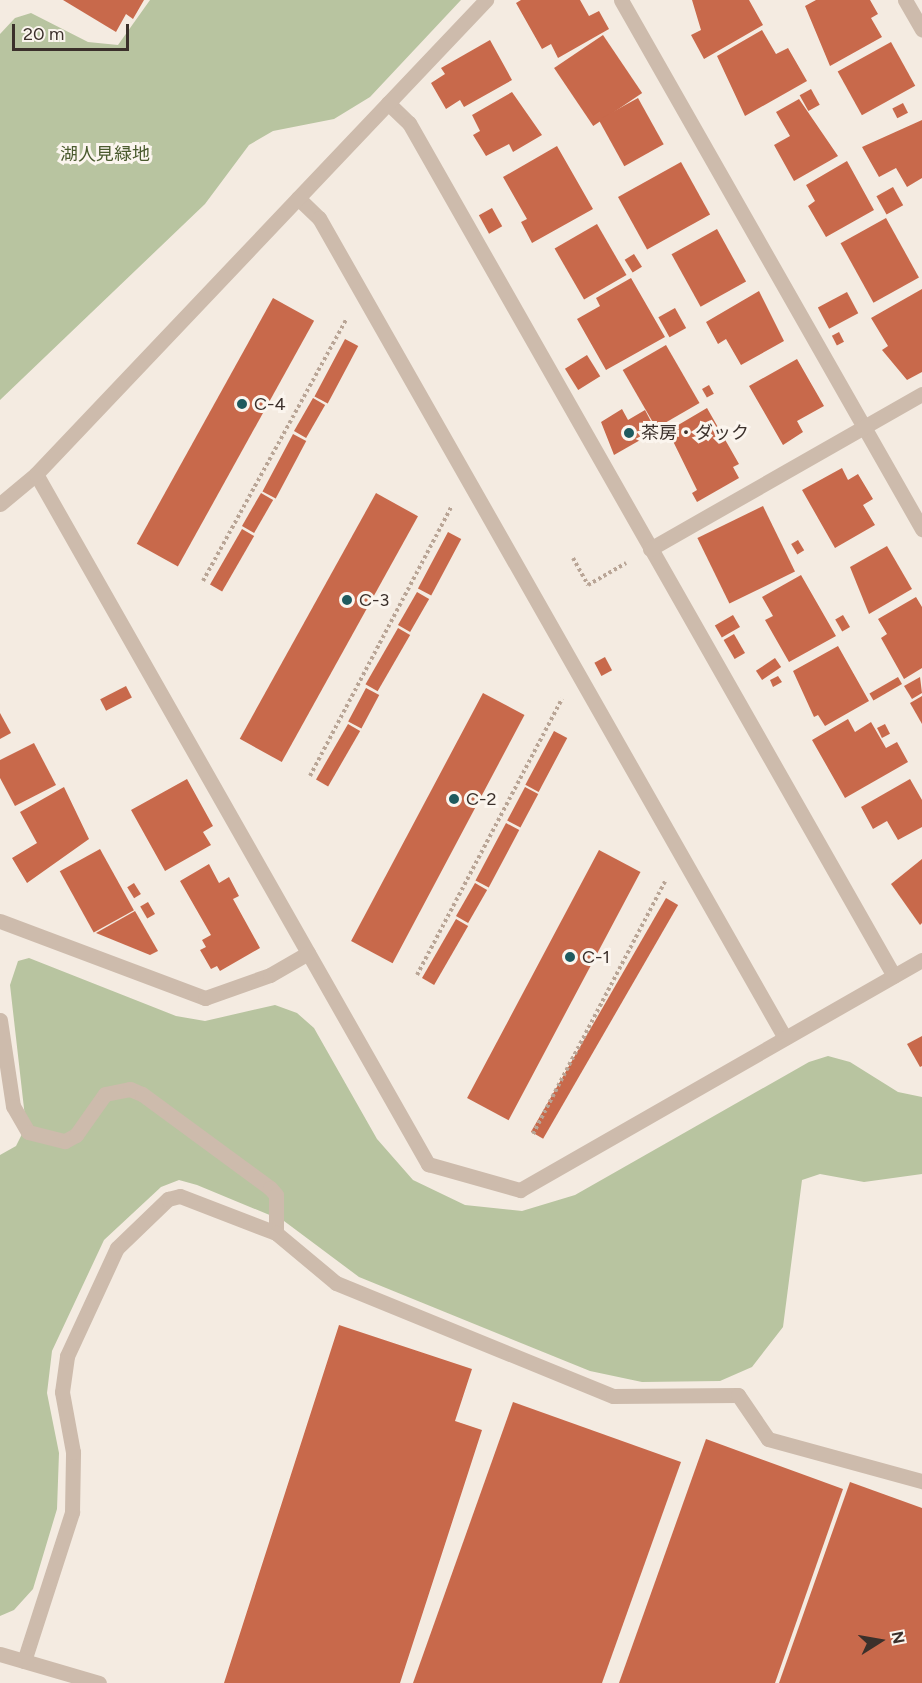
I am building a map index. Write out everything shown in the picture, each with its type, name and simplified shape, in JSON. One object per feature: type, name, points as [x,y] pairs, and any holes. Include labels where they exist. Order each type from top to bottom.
[{"type":"street","points":[[0,504],[36,474],[486,0]]},
{"type":"street","points":[[621,0],[922,529]]},
{"type":"street","points":[[905,0],[922,30]]},
{"type":"street","points":[[388,103],[409,123],[644,553],[894,975]]},
{"type":"street","points":[[298,198],[320,218],[785,1038]]},
{"type":"street","points":[[644,553],[922,394]]},
{"type":"street","points":[[36,474],[428,1164],[520,1190],[922,960]]},
{"type":"street","points":[[0,921],[205,998],[270,975],[308,953]]},
{"type":"street","points":[[0,1020],[13,1106],[28,1132],[65,1141],[76,1135],[105,1094],[130,1089],[142,1094],[270,1188],[276,1196],[276,1233]]},
{"type":"street","points":[[24,1661],[72,1512],[73,1452],[62,1374],[117,1248],[168,1199],[180,1196],[276,1233],[336,1283],[613,1396],[738,1395],[768,1439],[922,1481]]},
{"type":"street","points":[[0,1654],[99,1683]]},
{"type":"path","points":[[203,581],[348,316],[368,304]]},
{"type":"path","points":[[310,776],[454,502],[474,491]]},
{"type":"path","points":[[573,558],[588,585],[644,553]]},
{"type":"path","points":[[417,975],[564,695],[584,683]]},
{"type":"path","points":[[533,1134],[667,877],[687,866]]},
{"type":"green space","name":"湖人見緑地","points":[[150,0],[461,0],[370,97],[334,119],[273,131],[249,145],[205,204],[0,400],[0,34],[15,18],[31,13],[88,42],[118,45]]},
{"type":"green space","points":[[29,958],[176,1016],[205,1021],[275,1005],[297,1013],[314,1028],[377,1139],[413,1180],[465,1205],[522,1211],[575,1195],[809,1062],[828,1056],[850,1062],[898,1092],[922,1097],[922,1174],[864,1182],[820,1174],[802,1180],[783,1327],[752,1367],[720,1381],[642,1382],[590,1371],[359,1277],[284,1221],[197,1185],[179,1180],[161,1187],[104,1240],[52,1351],[47,1393],[59,1453],[57,1509],[33,1589],[14,1610],[0,1616],[0,1155],[16,1146],[26,1126],[10,985],[18,961]]},
{"type":"building","points":[[63,0],[144,0],[133,19],[126,14],[116,32]]},
{"type":"building","points":[[521,0],[580,0],[589,16],[599,11],[609,29],[558,58],[551,44],[542,49],[516,3]]},
{"type":"building","points":[[692,0],[749,0],[763,25],[704,59],[691,35],[701,30]]},
{"type":"building","points":[[816,0],[870,0],[878,14],[871,18],[882,37],[830,66],[805,6]]},
{"type":"building","points":[[762,30],[776,54],[788,48],[807,81],[745,116],[717,56]]},
{"type":"building","points":[[603,35],[642,93],[593,126],[554,68]]},
{"type":"building","points":[[490,40],[512,80],[464,107],[460,100],[446,109],[431,83],[445,74],[441,68]]},
{"type":"building","points":[[891,42],[915,86],[862,115],[838,72]]},
{"type":"building","points":[[811,89],[820,105],[808,111],[800,95]]},
{"type":"building","points":[[512,92],[542,135],[513,152],[509,144],[486,156],[473,135],[480,131],[472,115]]},
{"type":"building","points":[[638,98],[664,144],[624,166],[599,120]]},
{"type":"building","points":[[799,99],[838,156],[794,181],[774,145],[790,136],[776,112]]},
{"type":"building","points":[[903,103],[908,113],[897,118],[892,108]]},
{"type":"building","points":[[922,120],[922,178],[907,187],[896,168],[879,177],[862,147]]},
{"type":"building","points":[[557,146],[593,209],[532,243],[521,222],[527,219],[503,177]]},
{"type":"building","points":[[847,161],[874,210],[826,237],[808,206],[815,201],[806,185]]},
{"type":"building","points":[[681,162],[710,214],[647,249],[618,197]]},
{"type":"building","points":[[893,187],[903,205],[887,215],[876,196]]},
{"type":"building","points":[[492,208],[502,226],[489,234],[479,215]]},
{"type":"building","points":[[886,218],[919,277],[873,303],[841,243]]},
{"type":"building","points":[[597,224],[626,275],[584,300],[555,248]]},
{"type":"building","points":[[717,229],[746,281],[701,307],[672,254]]},
{"type":"building","points":[[634,254],[642,267],[633,273],[625,260]]},
{"type":"building","points":[[631,278],[665,337],[606,370],[577,319],[600,306],[596,298]]},
{"type":"building","points":[[922,289],[922,372],[907,380],[882,350],[888,346],[871,318]]},
{"type":"building","points":[[759,291],[784,341],[741,365],[726,339],[718,344],[706,322]]},
{"type":"building","points":[[847,292],[858,313],[829,329],[818,307]]},
{"type":"building","name":"C-4","points":[[273,298],[314,321],[178,567],[137,544]]},
{"type":"building","points":[[675,308],[686,328],[670,337],[658,317]]},
{"type":"building","points":[[839,332],[844,342],[837,345],[832,336]]},
{"type":"building","points":[[345,339],[358,346],[328,403],[314,396]]},
{"type":"building","points":[[666,345],[700,403],[656,428],[623,370]]},
{"type":"building","points":[[587,355],[600,376],[578,390],[565,369]]},
{"type":"building","points":[[797,359],[824,406],[797,421],[803,432],[783,445],[749,386]]},
{"type":"building","points":[[709,385],[714,394],[707,398],[702,389]]},
{"type":"building","points":[[313,398],[325,405],[306,438],[294,431]]},
{"type":"building","points":[[707,408],[739,464],[733,467],[739,478],[697,502],[692,493],[697,490],[668,431]]},
{"type":"building","name":"茶房・ダック","points":[[622,409],[628,420],[645,410],[656,431],[614,455],[601,422]]},
{"type":"building","points":[[293,434],[306,441],[276,498],[262,491]]},
{"type":"building","points":[[842,468],[848,480],[858,474],[873,499],[863,505],[875,525],[835,548],[802,490]]},
{"type":"building","points":[[261,493],[273,500],[254,533],[242,526]]},
{"type":"building","name":"C-3","points":[[376,493],[418,516],[282,762],[240,739]]},
{"type":"building","points":[[763,506],[795,572],[729,604],[697,538]]},
{"type":"building","points":[[242,529],[254,536],[222,591],[210,584]]},
{"type":"building","points":[[448,532],[461,539],[431,596],[418,589]]},
{"type":"building","points":[[798,540],[804,550],[797,554],[791,544]]},
{"type":"building","points":[[887,546],[912,589],[869,614],[850,567]]},
{"type":"building","points":[[801,575],[836,636],[789,662],[765,620],[773,616],[762,597]]},
{"type":"building","points":[[417,592],[429,599],[410,632],[398,625]]},
{"type":"building","points":[[916,597],[922,607],[922,668],[904,679],[881,638],[887,634],[878,619]]},
{"type":"building","points":[[733,615],[740,627],[722,638],[715,626]]},
{"type":"building","points":[[843,615],[850,627],[842,632],[835,620]]},
{"type":"building","points":[[398,628],[410,635],[378,691],[366,684]]},
{"type":"building","points":[[734,634],[745,653],[735,659],[724,640]]},
{"type":"building","points":[[838,646],[869,701],[825,726],[818,715],[814,717],[793,671]]},
{"type":"building","points":[[605,657],[612,670],[601,676],[594,663]]},
{"type":"building","points":[[775,658],[781,667],[762,680],[756,671]]},
{"type":"building","points":[[778,676],[782,682],[773,687],[770,680]]},
{"type":"building","points":[[898,677],[902,684],[873,700],[869,694]]},
{"type":"building","points":[[920,677],[922,693],[912,699],[904,686]]},
{"type":"building","points":[[126,686],[132,698],[106,711],[100,699]]},
{"type":"building","points":[[366,688],[379,695],[361,729],[348,722]]},
{"type":"building","name":"C-2","points":[[483,693],[524,715],[393,963],[351,941]]},
{"type":"building","points":[[922,696],[922,724],[910,703]]},
{"type":"building","points":[[0,713],[11,733],[0,739]]},
{"type":"building","points":[[848,719],[855,732],[871,722],[886,748],[897,742],[908,762],[845,798],[812,740]]},
{"type":"building","points":[[348,724],[360,731],[328,786],[316,779]]},
{"type":"building","points":[[885,724],[890,734],[882,738],[877,728]]},
{"type":"building","points":[[554,731],[567,738],[539,792],[525,785]]},
{"type":"building","points":[[34,743],[56,785],[15,806],[0,778],[0,760]]},
{"type":"building","points":[[187,779],[213,826],[203,832],[211,845],[165,871],[131,810]]},
{"type":"building","points":[[910,779],[922,800],[922,827],[898,840],[887,821],[873,829],[861,807]]},
{"type":"building","points":[[64,787],[89,839],[27,883],[12,858],[37,843],[20,812]]},
{"type":"building","points":[[525,787],[538,794],[520,828],[507,821]]},
{"type":"building","points":[[506,823],[519,830],[489,887],[475,880]]},
{"type":"building","points":[[100,849],[134,910],[94,933],[60,871]]},
{"type":"building","name":"C-1","points":[[599,850],[640,872],[509,1120],[467,1098]]},
{"type":"building","points":[[922,859],[922,923],[920,925],[891,884]]},
{"type":"building","points":[[209,864],[219,883],[229,877],[239,896],[233,899],[260,948],[220,971],[217,966],[211,969],[200,950],[206,947],[202,940],[211,935],[180,881]]},
{"type":"building","points":[[134,883],[141,894],[134,898],[127,887]]},
{"type":"building","points":[[475,883],[487,890],[468,923],[456,916]]},
{"type":"building","points":[[666,898],[678,905],[543,1139],[531,1132]]},
{"type":"building","points":[[148,902],[155,914],[147,919],[140,907]]},
{"type":"building","points":[[135,911],[158,951],[150,955],[96,933]]},
{"type":"building","points":[[456,919],[468,926],[434,985],[422,978]]},
{"type":"building","points":[[922,1036],[922,1066],[920,1067],[907,1044]]},
{"type":"building","points":[[339,1325],[472,1369],[455,1421],[482,1430],[400,1683],[224,1683]]},
{"type":"building","points":[[513,1402],[681,1462],[602,1683],[413,1683]]},
{"type":"building","points":[[706,1439],[843,1489],[775,1683],[619,1683]]},
{"type":"building","points":[[850,1482],[922,1508],[922,1683],[779,1683]]},
{"type":"place","name":"C-4","points":[[242,404]]},
{"type":"place","name":"茶房・ダック","points":[[629,433]]},
{"type":"place","name":"C-3","points":[[347,600]]},
{"type":"place","name":"C-2","points":[[454,799]]},
{"type":"place","name":"C-1","points":[[570,957]]}]
